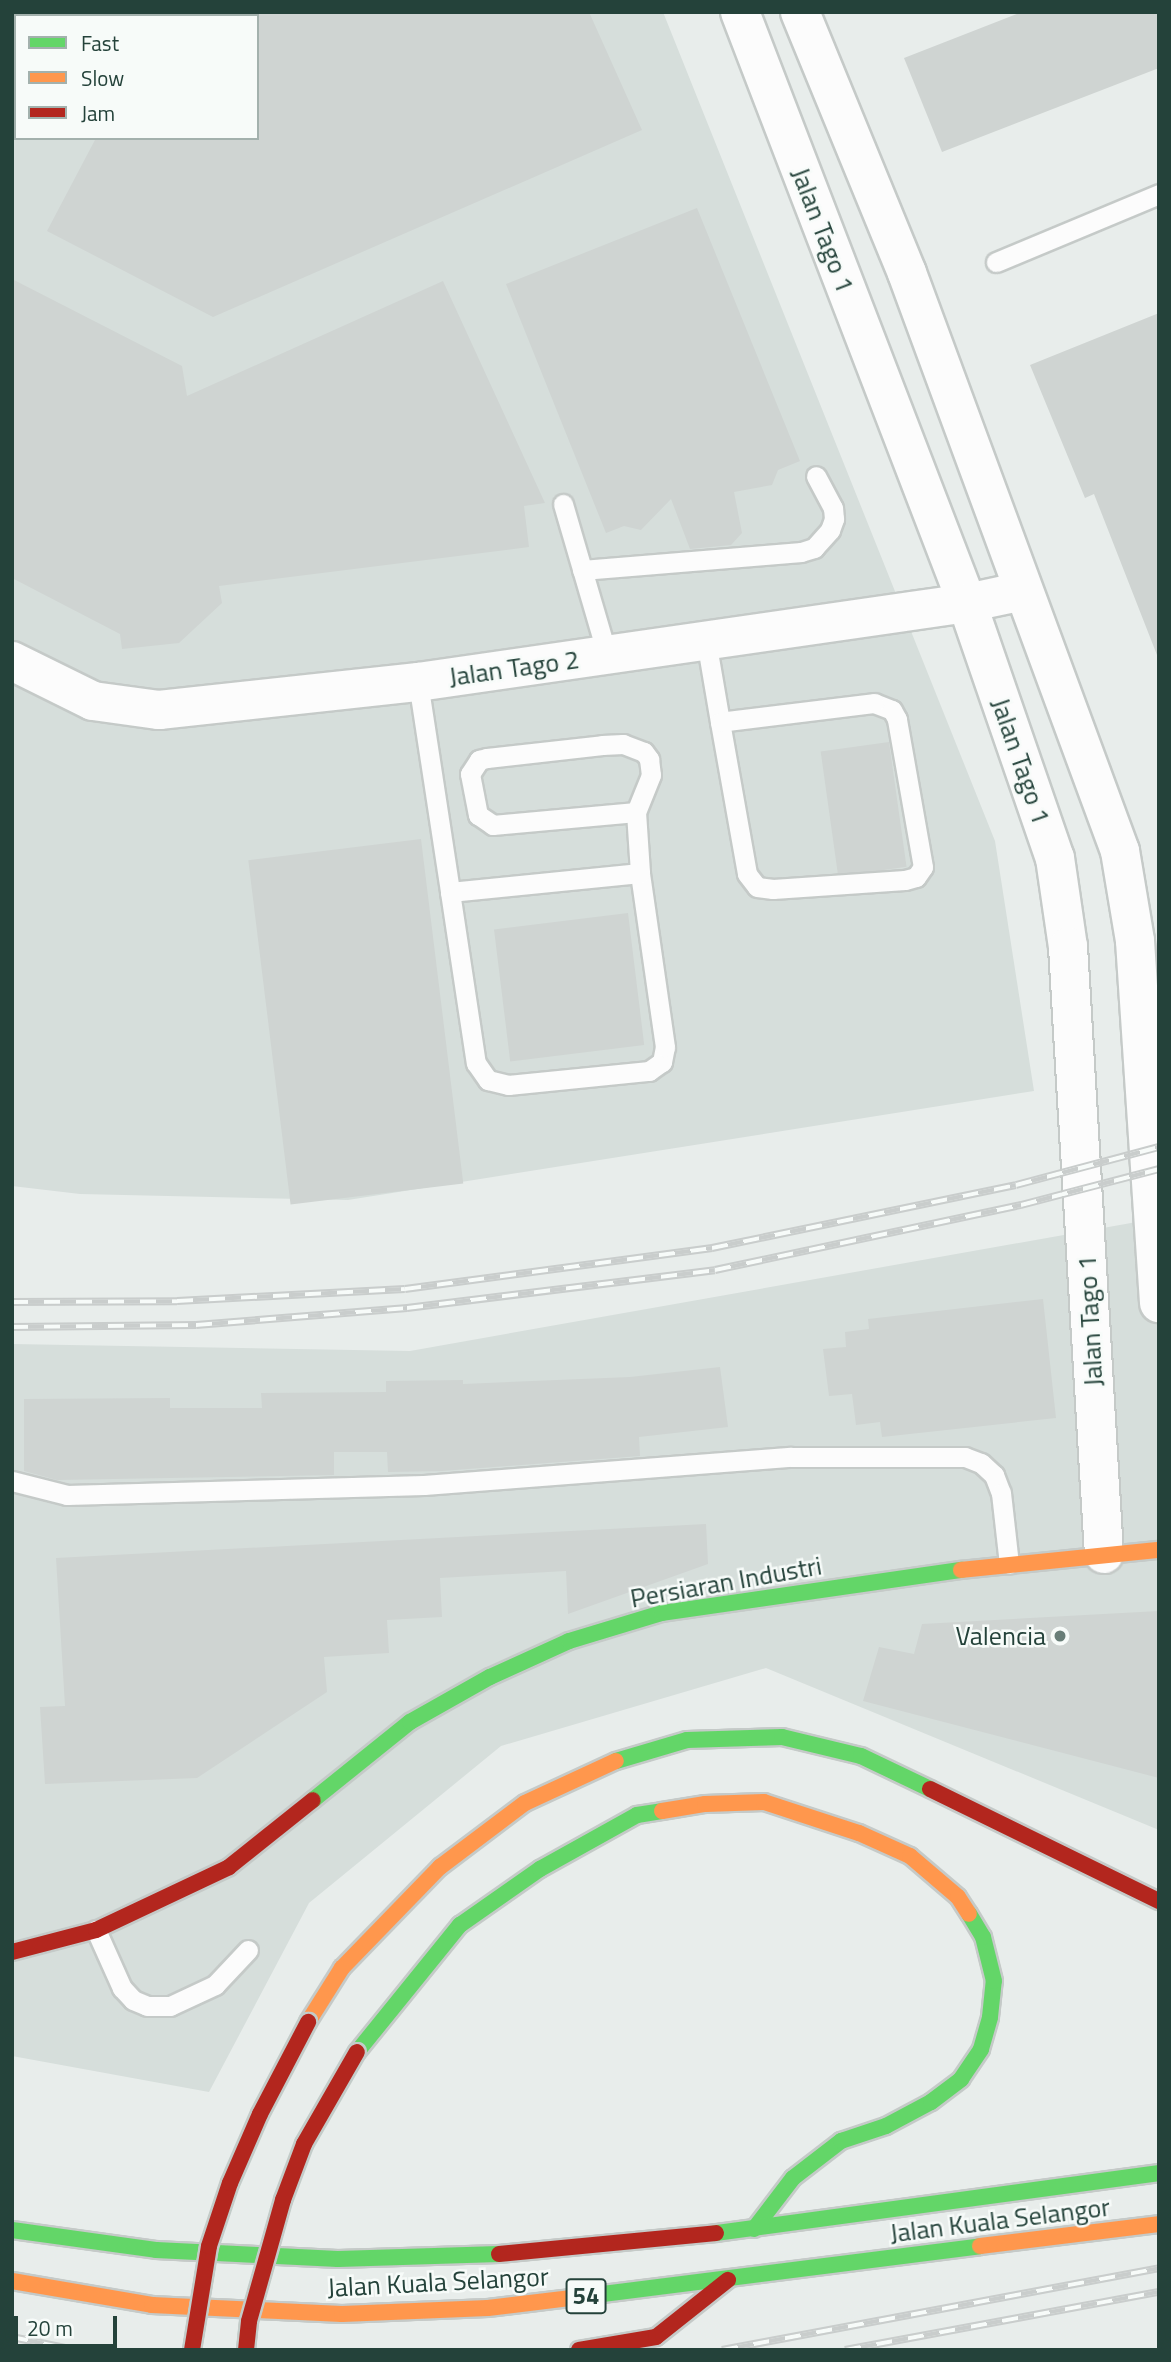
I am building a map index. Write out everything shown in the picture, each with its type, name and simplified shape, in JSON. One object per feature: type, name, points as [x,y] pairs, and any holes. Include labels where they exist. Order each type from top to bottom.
[{"type":"main road","name":"Persiaran Industri","points":[[12,1952],[96,1930],[229,1867],[410,1722],[490,1677],[569,1641],[662,1613],[1009,1564],[1159,1550]]},
{"type":"main road","points":[[192,2350],[209,2246],[230,2183],[260,2114],[308,2022],[342,1968],[440,1867],[525,1803],[614,1762],[687,1740],[782,1737],[861,1756],[1159,1901]]},
{"type":"main road","points":[[246,2350],[249,2321],[283,2200],[304,2144],[357,2052],[460,1925],[540,1869],[637,1815],[705,1804],[764,1802],[859,1833],[910,1856],[958,1897],[983,1937],[994,1981],[990,2017],[981,2049],[961,2079],[931,2102],[886,2126],[841,2141],[793,2178],[754,2229]]},
{"type":"main road","name":"Jalan Kuala Selangor","points":[[12,2230],[156,2250],[338,2259],[478,2256],[754,2229],[1159,2173]]},
{"type":"main road","name":"Jalan Kuala Selangor","points":[[12,2281],[152,2305],[342,2314],[488,2308],[1159,2224]]},
{"type":"main road","points":[[579,2350],[656,2337],[727,2280]]},
{"type":"street","name":"Jalan Tago 1","points":[[740,12],[967,603],[1055,858],[1068,947],[1104,1554]]},
{"type":"street","points":[[800,12],[907,274],[1120,851],[1135,941],[1159,1304]]},
{"type":"street","name":"Jalan Tago 2","points":[[12,661],[93,701],[159,710],[418,682],[967,603],[1023,591]]},
{"type":"lane","points":[[996,262],[1159,194]]},
{"type":"lane","points":[[582,570],[801,552],[814,548],[830,530],[834,519],[833,508],[816,476]]},
{"type":"lane","points":[[562,504],[607,654]]},
{"type":"lane","points":[[706,640],[720,722],[747,874],[757,887],[773,889],[916,877],[923,867],[910,788],[892,710],[874,703],[720,722]]},
{"type":"lane","points":[[418,682],[476,1063],[488,1080],[508,1086],[649,1071],[662,1062],[665,1047],[640,873],[636,812],[651,775],[649,758],[644,752],[623,744],[487,758],[479,760],[470,774],[478,815],[492,825],[636,812]]},
{"type":"lane","points":[[450,892],[640,873]]},
{"type":"lane","points":[[12,1482],[67,1494],[424,1485],[791,1457],[965,1457],[981,1463],[994,1475],[1001,1493],[1009,1564]]},
{"type":"lane","points":[[96,1930],[122,1988],[133,2000],[147,2006],[170,2006],[215,1985],[248,1950]]},
{"type":"shaded area","points":[[12,12],[663,12],[995,841],[1034,1091],[348,1200],[80,1194],[12,1186]]},
{"type":"shaded area","points":[[1159,1218],[1159,1830],[766,1668],[501,1746],[309,1903],[209,2092],[12,2056],[12,1344],[410,1351]]},
{"type":"building","points":[[589,12],[642,130],[213,317],[47,231],[95,140],[259,140],[257,14]]},
{"type":"building","points":[[1022,12],[1159,12],[1159,68],[942,152],[904,58]]},
{"type":"building","points":[[697,208],[800,461],[778,470],[772,485],[734,492],[742,533],[731,545],[690,549],[671,499],[641,530],[624,526],[606,533],[506,284]]},
{"type":"building","points":[[12,279],[182,366],[187,396],[443,281],[545,503],[524,506],[529,547],[219,586],[222,603],[179,643],[122,649],[120,634],[12,578]]},
{"type":"building","points":[[1159,313],[1157,655],[1094,494],[1085,498],[1030,365]]},
{"type":"building","points":[[889,742],[907,867],[838,876],[821,752]]},
{"type":"building","points":[[421,839],[463,1183],[291,1205],[248,860]]},
{"type":"building","points":[[628,913],[644,1045],[510,1061],[494,929]]},
{"type":"building","points":[[1043,1299],[1056,1418],[882,1437],[880,1422],[856,1425],[852,1394],[829,1396],[823,1349],[846,1347],[845,1332],[869,1329],[868,1319]]},
{"type":"building","points":[[720,1367],[728,1427],[639,1437],[640,1456],[442,1471],[388,1472],[387,1452],[334,1452],[334,1475],[57,1480],[24,1471],[24,1399],[170,1398],[170,1408],[262,1408],[261,1393],[386,1392],[386,1381],[463,1380],[463,1384],[630,1377]]},
{"type":"building","points":[[706,1524],[708,1564],[568,1614],[566,1571],[440,1578],[442,1617],[387,1620],[389,1653],[324,1657],[327,1692],[197,1778],[45,1784],[40,1707],[65,1706],[56,1558]]},
{"type":"building","points":[[1159,1611],[1159,1778],[863,1701],[879,1647],[914,1654],[922,1624]]},
{"type":"railway","points":[[12,1302],[177,1301],[405,1289],[712,1248],[1016,1185],[1159,1147]]},
{"type":"railway","points":[[12,1327],[196,1325],[407,1308],[715,1270],[1021,1205],[1159,1169]]},
{"type":"railway","points":[[722,2350],[1159,2268]]},
{"type":"railway","points":[[845,2350],[1159,2292]]},
{"type":"railway","points":[[12,2337],[75,2350]]},
{"type":"traffic: fast","points":[[313,1800],[410,1722],[490,1677],[569,1641],[662,1613],[961,1570]]},
{"type":"traffic: fast","points":[[616,1761],[687,1740],[782,1737],[861,1756],[930,1789]]},
{"type":"traffic: fast","points":[[357,2052],[460,1925],[540,1869],[637,1815],[662,1811]]},
{"type":"traffic: fast","points":[[754,2229],[793,2178],[841,2141],[886,2126],[931,2102],[961,2079],[981,2049],[990,2017],[994,1981],[983,1937],[969,1914]]},
{"type":"traffic: fast","points":[[716,2233],[1159,2173]]},
{"type":"traffic: fast","points":[[12,2230],[156,2250],[338,2259],[499,2254]]},
{"type":"traffic: fast","points":[[571,2298],[980,2246]]},
{"type":"traffic: slow","points":[[961,1570],[1159,1550]]},
{"type":"traffic: slow","points":[[308,2022],[342,1968],[440,1867],[525,1803],[616,1761]]},
{"type":"traffic: slow","points":[[662,1811],[705,1804],[764,1802],[859,1833],[910,1856],[958,1897],[969,1914]]},
{"type":"traffic: slow","points":[[980,2246],[1159,2224]]},
{"type":"traffic: slow","points":[[12,2281],[152,2305],[342,2314],[488,2308],[571,2298]]},
{"type":"traffic: jam","points":[[930,1789],[1159,1901]]},
{"type":"traffic: jam","points":[[12,1952],[96,1930],[229,1867],[313,1800]]},
{"type":"traffic: jam","points":[[192,2350],[209,2246],[230,2183],[260,2114],[308,2022]]},
{"type":"traffic: jam","points":[[246,2350],[249,2321],[283,2200],[304,2144],[357,2052]]},
{"type":"traffic: jam","points":[[499,2254],[716,2233]]},
{"type":"traffic: jam","points":[[579,2350],[656,2337],[728,2280]]},
{"type":"place","name":"Valencia","points":[[1060,1636]]}]
